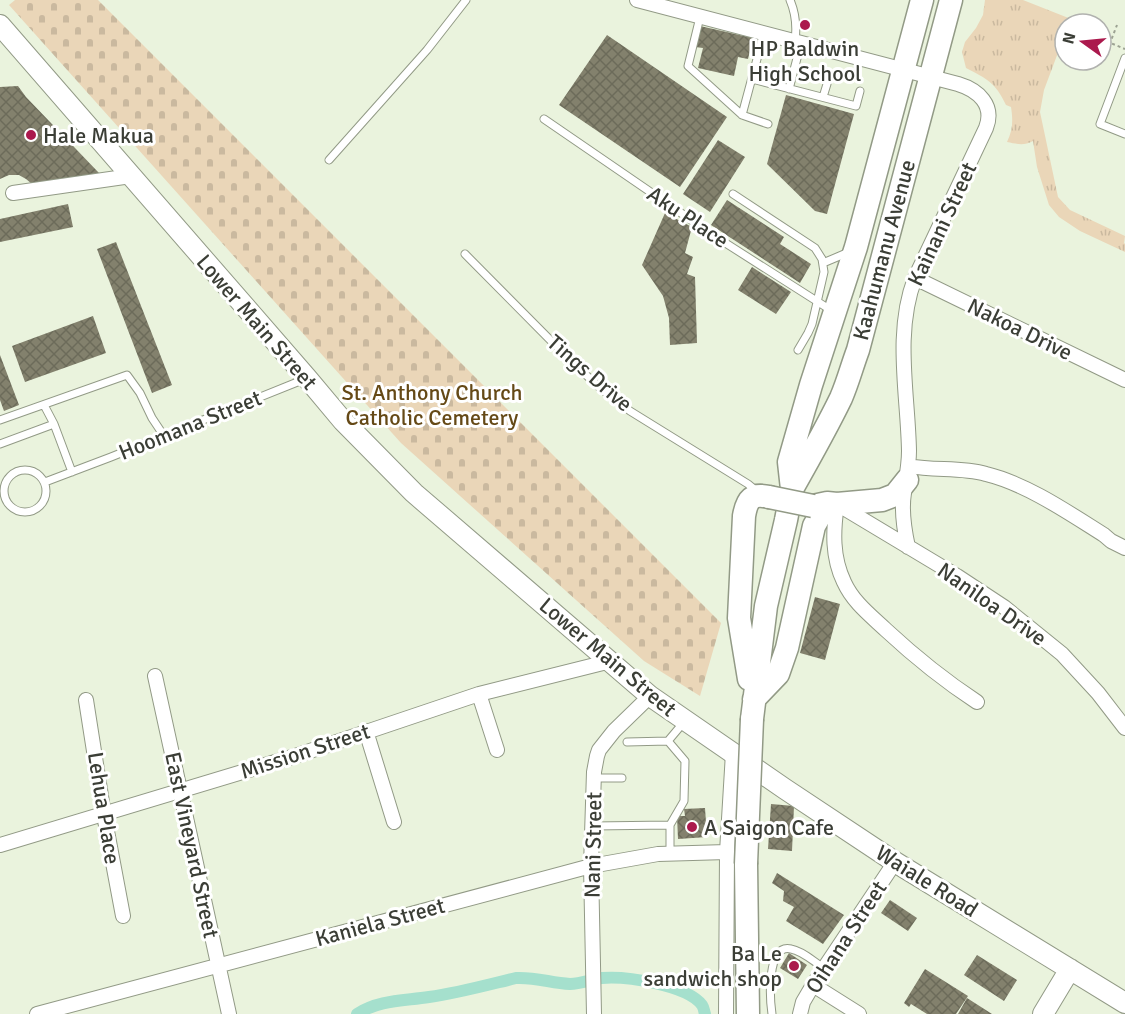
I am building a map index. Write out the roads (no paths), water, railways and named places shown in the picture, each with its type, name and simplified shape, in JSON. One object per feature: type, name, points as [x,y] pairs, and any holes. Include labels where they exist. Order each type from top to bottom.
[{"type":"main road","name":"Kaahumanu Avenue","points":[[748,1014],[746,864],[753,709],[766,606],[792,489],[789,462],[811,385],[827,305],[856,247],[922,0]]},
{"type":"main road","name":"Kaahumanu Avenue","points":[[792,489],[841,397],[858,350],[951,0]]},
{"type":"main road","points":[[827,305],[855,305],[862,303],[873,293]]},
{"type":"main road","points":[[827,305],[851,326],[856,334],[858,350]]},
{"type":"main road","points":[[753,709],[739,618],[745,508],[750,500],[763,496],[826,504],[870,502],[890,498],[898,491],[908,473]]},
{"type":"main road","points":[[753,709],[778,674],[787,648],[814,526],[826,504]]},
{"type":"street","name":"Kainani Street","points":[[637,0],[970,87],[984,102],[989,114],[988,122],[915,278],[908,300],[904,339],[908,473],[904,493],[903,520],[908,547]]},
{"type":"street","name":"Lower Main Street","points":[[0,25],[343,421],[414,493],[650,696],[733,753]]},
{"type":"street","points":[[13,193],[132,176]]},
{"type":"street","name":"Nakoa Drive","points":[[915,278],[1125,380]]},
{"type":"street","points":[[908,473],[926,468],[957,469],[999,477],[1041,497],[1125,548]]},
{"type":"street","points":[[826,504],[834,520],[834,548],[839,571],[849,592],[864,610],[909,651],[977,702]]},
{"type":"street","name":"Naniloa Drive","points":[[826,504],[908,547],[1004,607],[1062,654],[1098,693],[1125,728]]},
{"type":"street","name":"Mission Street","points":[[0,845],[181,792],[479,694],[611,661]]},
{"type":"street","name":"East Vineyard Street","points":[[155,676],[229,1014]]},
{"type":"street","points":[[479,694],[496,750]]},
{"type":"street","name":"Nani Street","points":[[594,1014],[591,866],[597,756],[599,750],[631,713],[650,696]]},
{"type":"street","name":"Lehua Place","points":[[86,700],[123,916]]},
{"type":"street","points":[[366,731],[394,822]]},
{"type":"street","points":[[726,1014],[727,852],[733,753]]},
{"type":"street","name":"Waiale Road","points":[[733,753],[895,862],[1125,1003]]},
{"type":"street","name":"Kaniela Street","points":[[37,1014],[591,866],[658,854],[727,852]]},
{"type":"street","name":"Oihana Street","points":[[800,1014],[803,1002],[813,985],[895,862]]},
{"type":"street","points":[[1043,1014],[1070,969]]},
{"type":"street","points":[[813,985],[859,1014]]},
{"type":"lane","points":[[329,160],[427,50],[466,0]]},
{"type":"lane","points":[[789,89],[798,42],[796,19],[790,0]]},
{"type":"lane","points":[[700,16],[688,66],[742,115],[768,124]]},
{"type":"lane","points":[[742,115],[764,33]]},
{"type":"lane","points":[[1125,58],[1100,124],[1125,134]]},
{"type":"lane","points":[[752,79],[856,106],[860,91]]},
{"type":"lane","points":[[823,98],[827,84]]},
{"type":"lane","name":"Aku Place","points":[[543,119],[716,237],[827,305]]},
{"type":"lane","points":[[733,194],[815,248],[821,256],[827,305],[798,350]]},
{"type":"lane","points":[[823,262],[843,255],[856,247]]},
{"type":"lane","name":"Tings Drive","points":[[465,254],[600,388],[630,411],[748,484],[763,496]]},
{"type":"lane","points":[[0,420],[127,375],[164,436]]},
{"type":"lane","name":"Hoomana Street","points":[[45,482],[307,378]]},
{"type":"lane","points":[[44,405],[54,424],[72,472]]},
{"type":"lane","points":[[0,444],[54,424]]},
{"type":"lane","points":[[32,471],[42,477],[45,482],[45,499],[37,509],[24,512],[11,507],[7,502],[4,489],[10,476],[15,472],[32,471]]},
{"type":"lane","points":[[627,742],[668,741],[685,720]]},
{"type":"lane","points":[[668,741],[685,761],[684,801],[670,825],[670,853]]},
{"type":"lane","points":[[594,778],[622,778]]},
{"type":"lane","points":[[592,826],[670,825]]},
{"type":"lane","points":[[772,1014],[772,973],[775,958],[779,952],[790,948],[824,968]]},
{"type":"waterway","points":[[357,1014],[374,1006],[451,993],[516,978],[570,984],[613,978],[640,980],[683,992],[702,1005],[705,1014]]},
{"type":"place","name":"HP Baldwin High School","points":[[805,25]]},
{"type":"place","name":"Hale Makua","points":[[31,135]]},
{"type":"place","name":"A Saigon Cafe","points":[[692,827]]},
{"type":"place","name":"Ba Le sandwich shop","points":[[794,966]]},
{"type":"park label","name":"St. Anthony Church Catholic Cemetery","points":[[432,404]]}]
